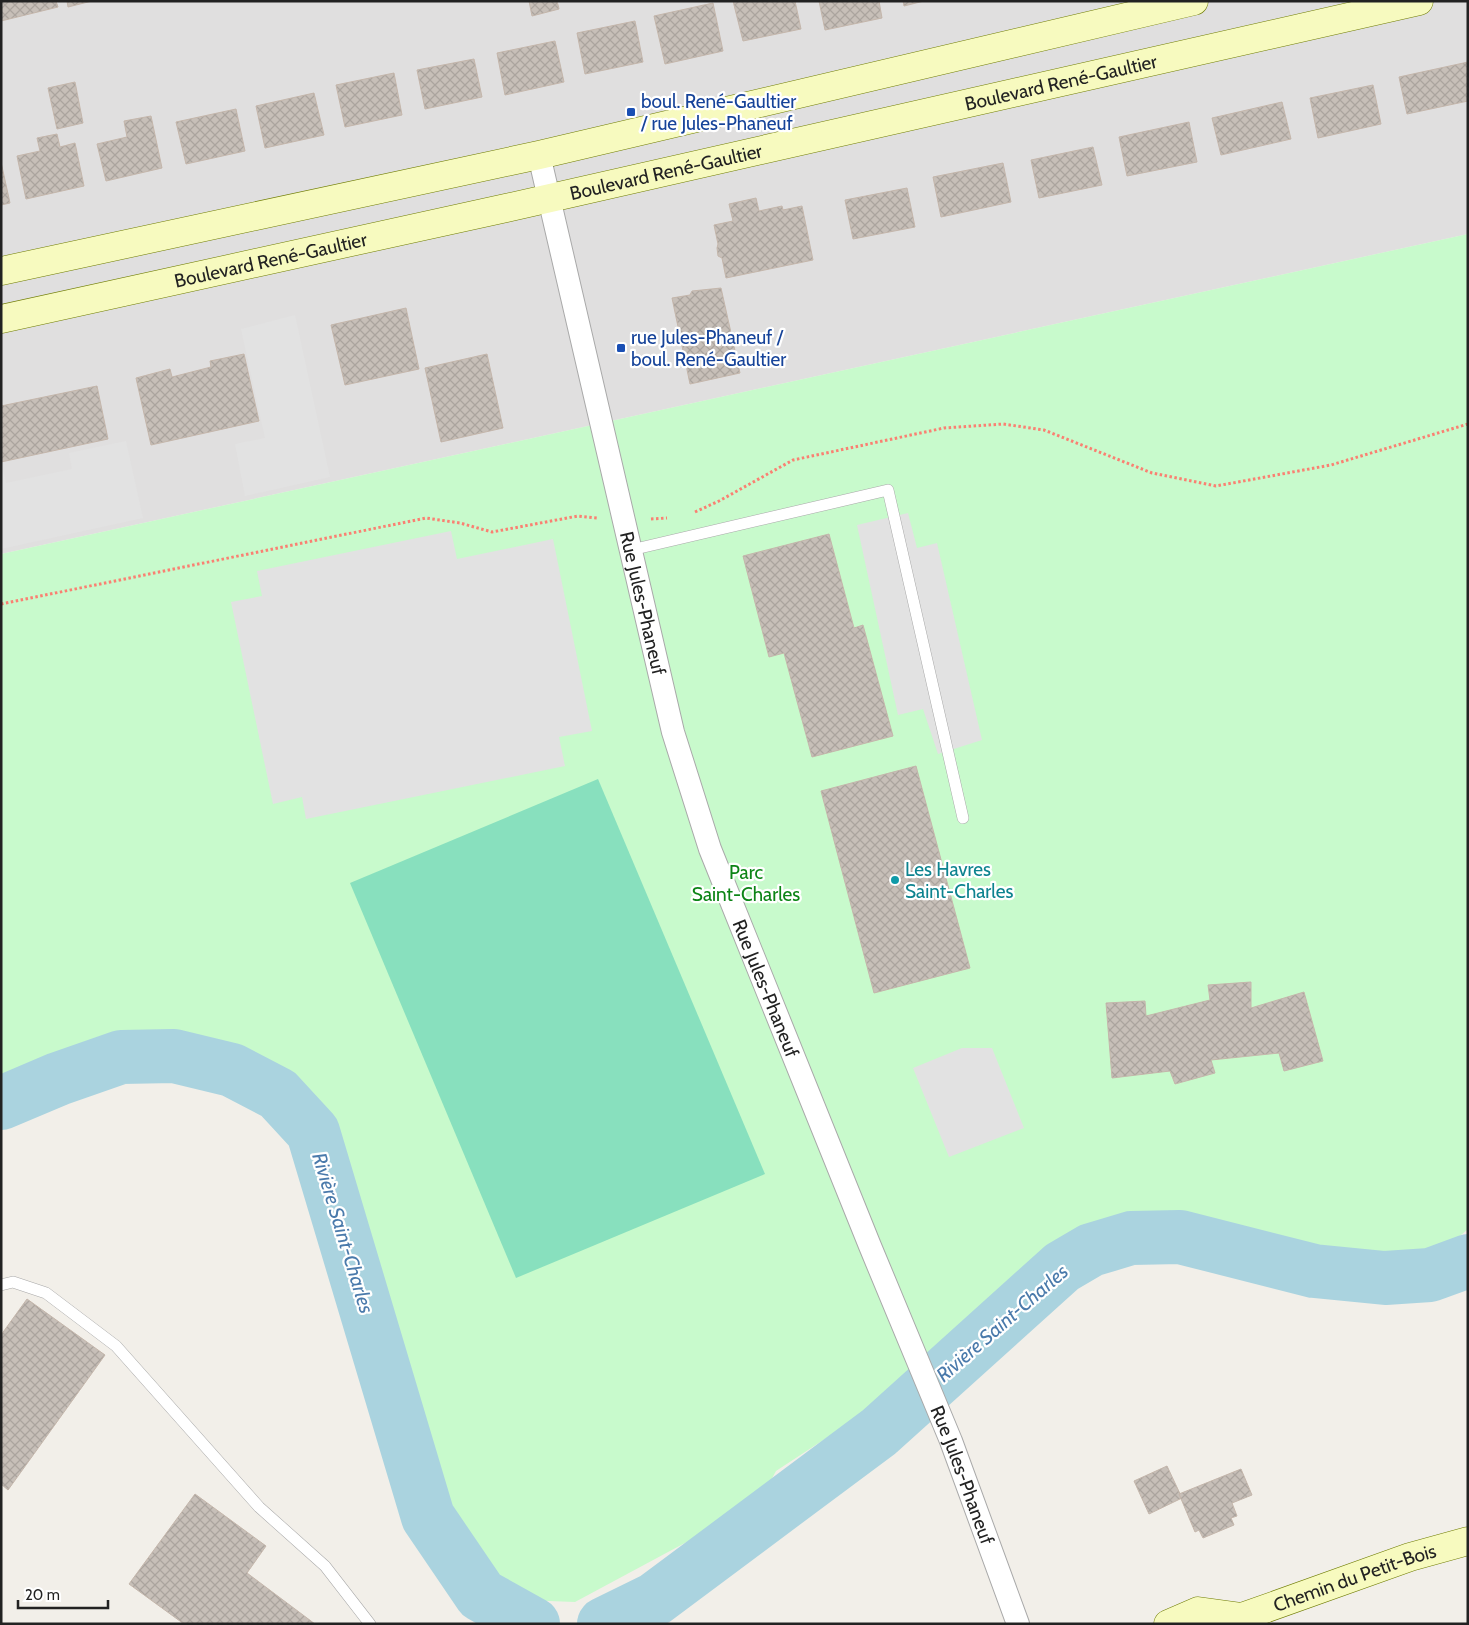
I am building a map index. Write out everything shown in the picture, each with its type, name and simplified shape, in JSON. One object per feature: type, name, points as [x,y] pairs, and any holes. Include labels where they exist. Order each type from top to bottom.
[{"type":"street","points":[[1,272],[539,155],[1194,1]]},
{"type":"street","name":"Boulevard René-Gaultier","points":[[1,319],[549,198],[1419,1]]},
{"type":"street","name":"Rue Jules-Phaneuf","points":[[539,155],[673,732],[710,849],[905,1332],[951,1441],[1018,1624]]},
{"type":"street","name":"Chemin du Petit-Bois","points":[[1168,1624],[1198,1611],[1238,1620],[1410,1557],[1468,1541]]},
{"type":"lane","points":[[631,550],[888,490],[963,818]]},
{"type":"lane","points":[[1,1285],[13,1282],[46,1293],[116,1346],[260,1507],[325,1566],[370,1624]]},
{"type":"path","points":[[689,513],[719,500],[793,460],[944,428],[1003,424],[1044,430],[1152,473],[1216,486],[1331,465],[1468,424]]},
{"type":"path","points":[[1,604],[426,518],[460,523],[492,532],[578,516],[624,520],[674,518]]},
{"type":"shaded area","points":[[1,1],[1468,1],[1468,234],[1,554]]},
{"type":"shaded area","points":[[295,315],[330,477],[245,496],[235,444],[265,438],[241,329]]},
{"type":"shaded area","points":[[126,441],[143,518],[1,549],[1,470],[3,469],[6,483],[72,469],[69,453]]},
{"type":"shaded area","points":[[908,513],[917,548],[937,543],[982,740],[938,754],[923,709],[898,715],[857,525]]},
{"type":"shaded area","points":[[451,531],[457,559],[553,539],[592,731],[559,737],[565,766],[306,819],[302,797],[273,804],[231,602],[262,596],[257,571]]},
{"type":"shaded area","points":[[962,1048],[992,1048],[1024,1128],[949,1157],[913,1068]]},
{"type":"green space","name":"Parc Saint-Charles","points":[[1468,234],[1468,1229],[1453,1242],[1413,1258],[1381,1260],[1335,1256],[1288,1240],[1197,1221],[1141,1217],[1100,1228],[1048,1258],[892,1395],[776,1471],[754,1512],[731,1526],[696,1537],[575,1602],[523,1600],[482,1575],[451,1532],[433,1498],[420,1407],[326,1119],[285,1077],[234,1049],[163,1035],[102,1042],[1,1085],[1,554]]},
{"type":"green space","points":[[598,779],[765,1174],[516,1278],[350,883]]},
{"type":"building","points":[[1,1],[56,1],[58,7],[1,21]]},
{"type":"building","points":[[67,1],[92,1],[68,7]]},
{"type":"building","points":[[529,1],[557,1],[559,9],[532,16]]},
{"type":"building","points":[[733,1],[795,1],[801,29],[743,41]]},
{"type":"building","points":[[819,1],[879,1],[882,18],[825,30]]},
{"type":"building","points":[[903,1],[924,1],[904,6]]},
{"type":"building","points":[[713,3],[723,51],[665,64],[654,16]]},
{"type":"building","points":[[635,21],[643,62],[585,74],[577,33]]},
{"type":"building","points":[[555,41],[564,82],[505,95],[497,53]]},
{"type":"building","points":[[474,59],[482,97],[425,109],[417,70]]},
{"type":"building","points":[[1468,62],[1468,101],[1407,114],[1399,77]]},
{"type":"building","points":[[394,73],[402,115],[345,127],[336,85]]},
{"type":"building","points":[[75,82],[83,123],[57,129],[48,88]]},
{"type":"building","points":[[1373,85],[1381,124],[1318,138],[1310,98]]},
{"type":"building","points":[[314,93],[324,135],[265,148],[256,106]]},
{"type":"building","points":[[1282,102],[1291,139],[1221,155],[1212,118]]},
{"type":"building","points":[[236,109],[245,151],[186,164],[176,122]]},
{"type":"building","points":[[151,116],[162,168],[106,181],[97,144],[127,137],[124,121]]},
{"type":"building","points":[[1189,122],[1197,162],[1127,176],[1119,137]]},
{"type":"building","points":[[57,134],[60,147],[75,143],[84,186],[26,199],[17,156],[40,151],[37,138]]},
{"type":"building","points":[[1093,147],[1102,185],[1039,198],[1031,160]]},
{"type":"building","points":[[1,162],[10,203],[1,205]]},
{"type":"building","points":[[1003,163],[1011,202],[941,217],[933,177]]},
{"type":"building","points":[[907,188],[915,227],[853,239],[845,200]]},
{"type":"building","points":[[756,198],[759,211],[782,206],[783,210],[802,206],[813,260],[726,278],[722,258],[718,256],[718,244],[714,225],[733,221],[729,204]]},
{"type":"building","points":[[721,288],[740,373],[690,384],[672,298],[690,295],[692,291]]},
{"type":"building","points":[[406,308],[419,369],[345,385],[331,325]]},
{"type":"building","points":[[244,354],[259,421],[151,445],[136,378],[170,369],[172,377],[211,367],[210,361]]},
{"type":"building","points":[[487,354],[503,428],[441,442],[425,368]]},
{"type":"building","points":[[97,386],[108,439],[1,462],[1,406]]},
{"type":"building","points":[[829,534],[854,628],[863,625],[893,736],[812,757],[784,653],[769,657],[743,556]]},
{"type":"building","name":"Les Havres Saint-Charles","points":[[916,766],[970,968],[874,993],[821,791]]},
{"type":"building","points":[[1251,982],[1251,1008],[1304,992],[1323,1061],[1284,1071],[1279,1053],[1211,1060],[1215,1073],[1175,1084],[1170,1071],[1112,1078],[1106,1003],[1145,1001],[1146,1016],[1210,1000],[1208,985]]},
{"type":"building","points":[[27,1299],[105,1355],[8,1490],[1,1484],[1,1335]]},
{"type":"building","points":[[1167,1466],[1182,1498],[1149,1514],[1134,1481]]},
{"type":"building","points":[[1241,1469],[1252,1495],[1232,1503],[1237,1516],[1231,1518],[1234,1525],[1203,1538],[1199,1530],[1195,1532],[1179,1494]]},
{"type":"building","points":[[195,1494],[266,1546],[247,1573],[315,1624],[184,1624],[129,1584]]},
{"type":"waterway","name":"Rivière Saint-Charles","points":[[1,1103],[58,1079],[121,1057],[174,1056],[232,1070],[278,1094],[313,1132],[428,1517],[481,1595],[533,1624]]},
{"type":"waterway","name":"Rivière Saint-Charles","points":[[604,1624],[655,1599],[879,1432],[1062,1267],[1091,1250],[1131,1238],[1180,1237],[1314,1271],[1385,1278],[1430,1275],[1468,1261]]},
{"type":"place","name":"boul. René-Gaultier / rue Jules-Phaneuf","points":[[631,112]]},
{"type":"place","name":"rue Jules-Phaneuf / boul. René-Gaultier","points":[[621,348]]},
{"type":"place","name":"Les Havres Saint-Charles","points":[[895,880]]}]
